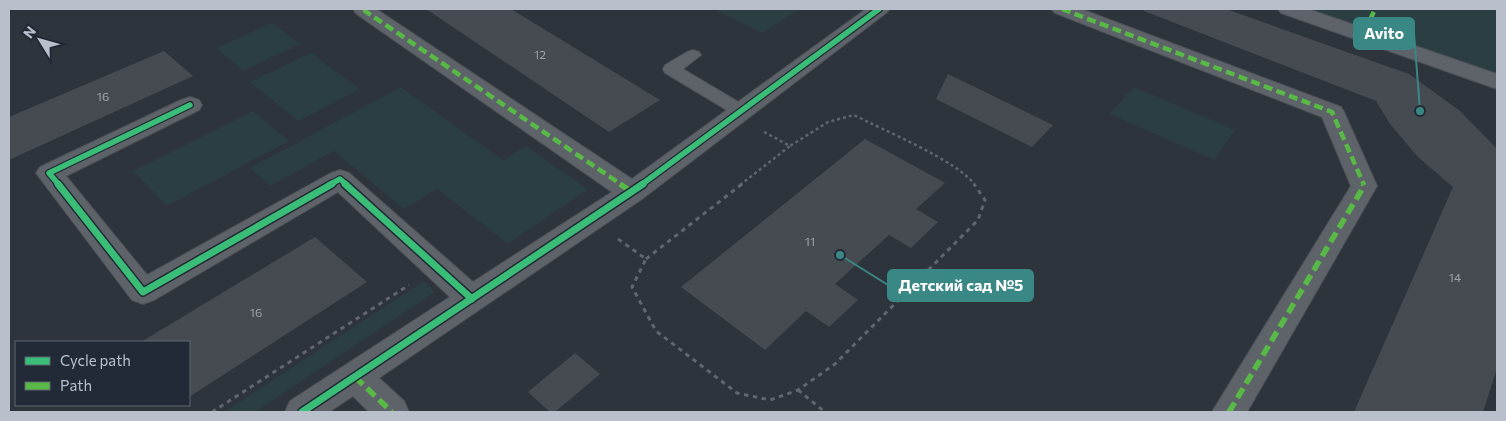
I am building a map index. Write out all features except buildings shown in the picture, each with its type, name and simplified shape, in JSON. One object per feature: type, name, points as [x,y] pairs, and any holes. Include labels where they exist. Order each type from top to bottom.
[{"type":"street","points":[[366,9],[365,11],[632,192]]},
{"type":"street","points":[[302,412],[632,192],[879,9]]},
{"type":"street","points":[[1062,9],[1332,112],[1364,186],[1229,412]]},
{"type":"street","points":[[1288,9],[1497,82]]},
{"type":"street","points":[[190,105],[49,173],[143,292],[340,179],[472,299]]},
{"type":"street","points":[[355,377],[392,412]]},
{"type":"lane","points":[[694,55],[671,69],[738,113]]},
{"type":"path","points":[[738,113],[790,146]]},
{"type":"path","points":[[854,115],[969,176],[985,200],[978,220],[835,364],[798,390],[770,400],[737,393],[656,332],[632,287],[646,259],[790,146],[823,122],[841,116],[854,115]]},
{"type":"path","points":[[591,220],[646,259]]},
{"type":"path","points":[[212,412],[436,267]]},
{"type":"path","points":[[798,390],[825,412]]},
{"type":"shaded area","points":[[714,9],[801,9],[762,33]]},
{"type":"shaded area","points":[[1293,9],[1497,9],[1497,80]]},
{"type":"shaded area","points":[[272,23],[300,44],[243,71],[216,48]]},
{"type":"shaded area","points":[[311,53],[360,89],[298,121],[250,82]]},
{"type":"shaded area","points":[[401,87],[503,160],[526,146],[588,189],[508,244],[437,189],[404,209],[334,151],[270,186],[250,168]]},
{"type":"shaded area","points":[[1134,87],[1235,130],[1214,160],[1110,114]]},
{"type":"shaded area","points":[[253,111],[289,141],[167,206],[133,171]]},
{"type":"shaded area","points":[[424,281],[435,292],[255,412],[224,412]]},
{"type":"marked path","points":[[366,9],[365,11],[632,192]]},
{"type":"marked path","points":[[1062,9],[1332,112],[1364,186],[1229,412]]},
{"type":"marked path","points":[[1370,20],[1375,9]]},
{"type":"marked path","points":[[355,377],[392,412]]},
{"type":"cycle path","points":[[302,412],[632,192],[879,9]]},
{"type":"cycle path","points":[[190,105],[49,173],[143,292],[340,179],[472,299]]},
{"type":"place","name":"Avito","points":[[1420,111]]},
{"type":"place","name":"Детский сад №5","points":[[840,255]]}]
